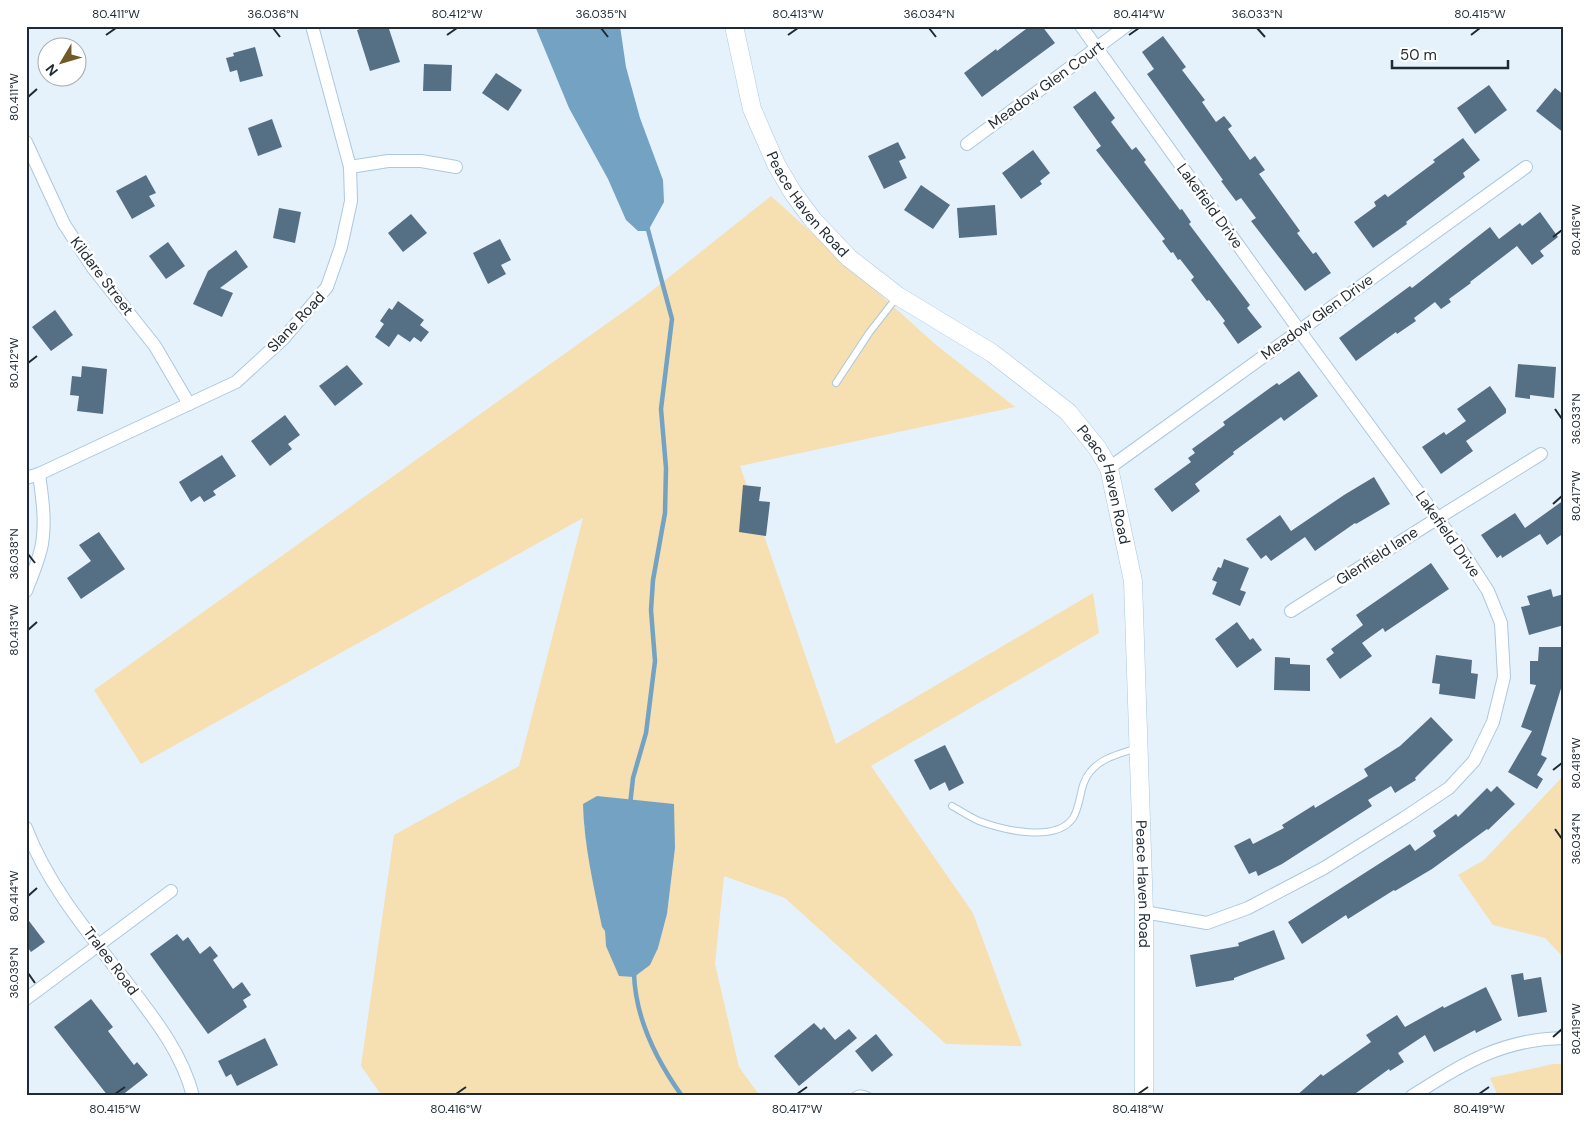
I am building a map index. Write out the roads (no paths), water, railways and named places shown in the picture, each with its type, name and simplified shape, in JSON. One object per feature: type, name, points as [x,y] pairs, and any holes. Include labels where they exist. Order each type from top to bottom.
[{"type":"main road","name":"Peace Haven Road","points":[[734,26],[752,109],[776,164],[793,193],[813,220],[849,258],[898,296],[992,353],[1068,412],[1098,449],[1109,468],[1133,581],[1144,912],[1144,1096]]},
{"type":"street","name":"Slane Road","points":[[32,476],[236,382],[284,338],[327,287],[341,247],[350,201],[350,167],[312,26]]},
{"type":"street","name":"Lakefield Drive","points":[[1081,26],[1466,557],[1488,591],[1501,623],[1504,677],[1493,722],[1474,761],[1449,788],[1324,868],[1248,908],[1207,923],[1144,912]]},
{"type":"street","name":"Meadow Glen Court","points":[[966,144],[1126,26]]},
{"type":"street","name":"Kildare Street","points":[[26,142],[64,224],[92,268],[155,346],[189,404]]},
{"type":"street","points":[[350,167],[388,161],[422,161],[456,167]]},
{"type":"street","name":"Meadow Glen Drive","points":[[1109,468],[1526,168]]},
{"type":"street","name":"Glenfield lane","points":[[1291,611],[1541,454]]},
{"type":"street","points":[[26,592],[36,568],[42,543],[42,501],[32,476]]},
{"type":"street","name":"Tralee Road","points":[[26,828],[35,852],[57,889],[176,1051],[190,1082],[193,1096]]},
{"type":"street","points":[[26,999],[171,891]]},
{"type":"street","points":[[1412,1096],[1467,1062],[1500,1048],[1542,1038],[1564,1038]]},
{"type":"lane","points":[[836,384],[869,333],[898,296]]},
{"type":"lane","points":[[952,806],[979,820],[1005,828],[1034,833],[1055,831],[1071,820],[1078,807],[1084,782],[1090,771],[1110,756],[1138,748]]},
{"type":"lane","points":[[854,1096],[858,1093],[864,1093],[869,1096]]},
{"type":"water","points":[[535,26],[620,26],[626,67],[640,118],[663,180],[664,202],[648,231],[638,231],[626,220],[608,179],[569,108]]},
{"type":"water","points":[[597,796],[674,804],[675,848],[667,914],[658,948],[650,965],[634,977],[619,976],[606,946],[605,931],[602,927],[587,851],[583,804]]},
{"type":"waterway","points":[[630,805],[633,778],[646,733],[655,661],[651,610],[653,580],[665,513],[666,468],[661,409],[672,319],[647,226]]},
{"type":"waterway","points":[[634,973],[638,1006],[649,1038],[664,1068],[682,1096]]}]
